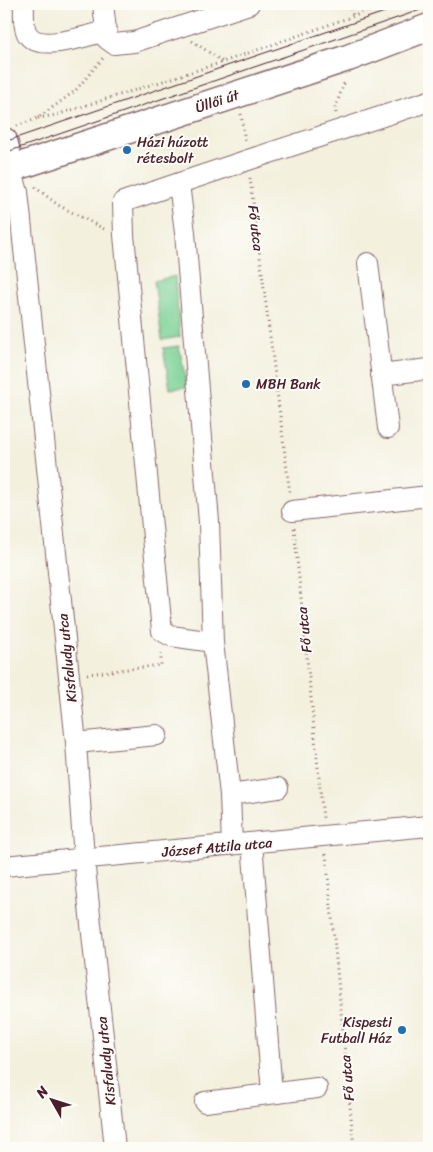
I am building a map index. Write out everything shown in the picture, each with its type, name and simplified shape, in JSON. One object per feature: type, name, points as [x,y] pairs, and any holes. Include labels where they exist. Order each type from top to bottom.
[{"type":"main road","name":"Üllői út","points":[[8,170],[348,58],[429,27]]},
{"type":"main road","points":[[8,135],[8,170]]},
{"type":"street","points":[[24,4],[25,31],[32,39],[50,44],[110,38],[134,42],[237,6]]},
{"type":"street","points":[[103,4],[110,38]]},
{"type":"street","points":[[213,642],[171,636],[162,631],[124,236],[123,202],[429,101]]},
{"type":"street","name":"Kisfaludy utca","points":[[8,170],[18,192],[76,743],[84,860],[115,1148]]},
{"type":"street","points":[[179,183],[209,522],[213,642],[230,795],[242,844],[272,1093]]},
{"type":"street","points":[[368,263],[388,428]]},
{"type":"street","points":[[381,375],[429,369]]},
{"type":"street","points":[[292,511],[429,496]]},
{"type":"street","points":[[76,743],[157,735]]},
{"type":"street","points":[[230,795],[278,788]]},
{"type":"street","name":"József Attila utca","points":[[4,866],[84,860],[429,826]]},
{"type":"street","points":[[205,1102],[317,1088]]},
{"type":"path","points":[[349,4],[353,16]]},
{"type":"path","points":[[38,118],[56,115],[223,62],[388,4]]},
{"type":"path","points":[[173,29],[223,62]]},
{"type":"path","points":[[8,135],[38,118],[75,91],[110,38]]},
{"type":"path","points":[[340,129],[335,108],[344,84],[349,80]]},
{"type":"path","name":"Fő utca","points":[[241,113],[292,511],[354,1148]]},
{"type":"path","points":[[38,189],[58,204],[103,229],[124,236]]},
{"type":"path","points":[[69,676],[160,665],[162,631]]},
{"type":"green space","points":[[175,276],[180,337],[162,340],[154,281]]},
{"type":"green space","points":[[179,346],[187,387],[170,389],[163,348]]},
{"type":"tram line","points":[[4,142],[408,4]]},
{"type":"tram line","points":[[4,153],[429,7]]},
{"type":"place","name":"Házi húzott rétesbolt","points":[[127,150]]},
{"type":"place","name":"MBH Bank","points":[[246,384]]},
{"type":"place","name":"Kispesti Futball Ház","points":[[402,1030]]}]
